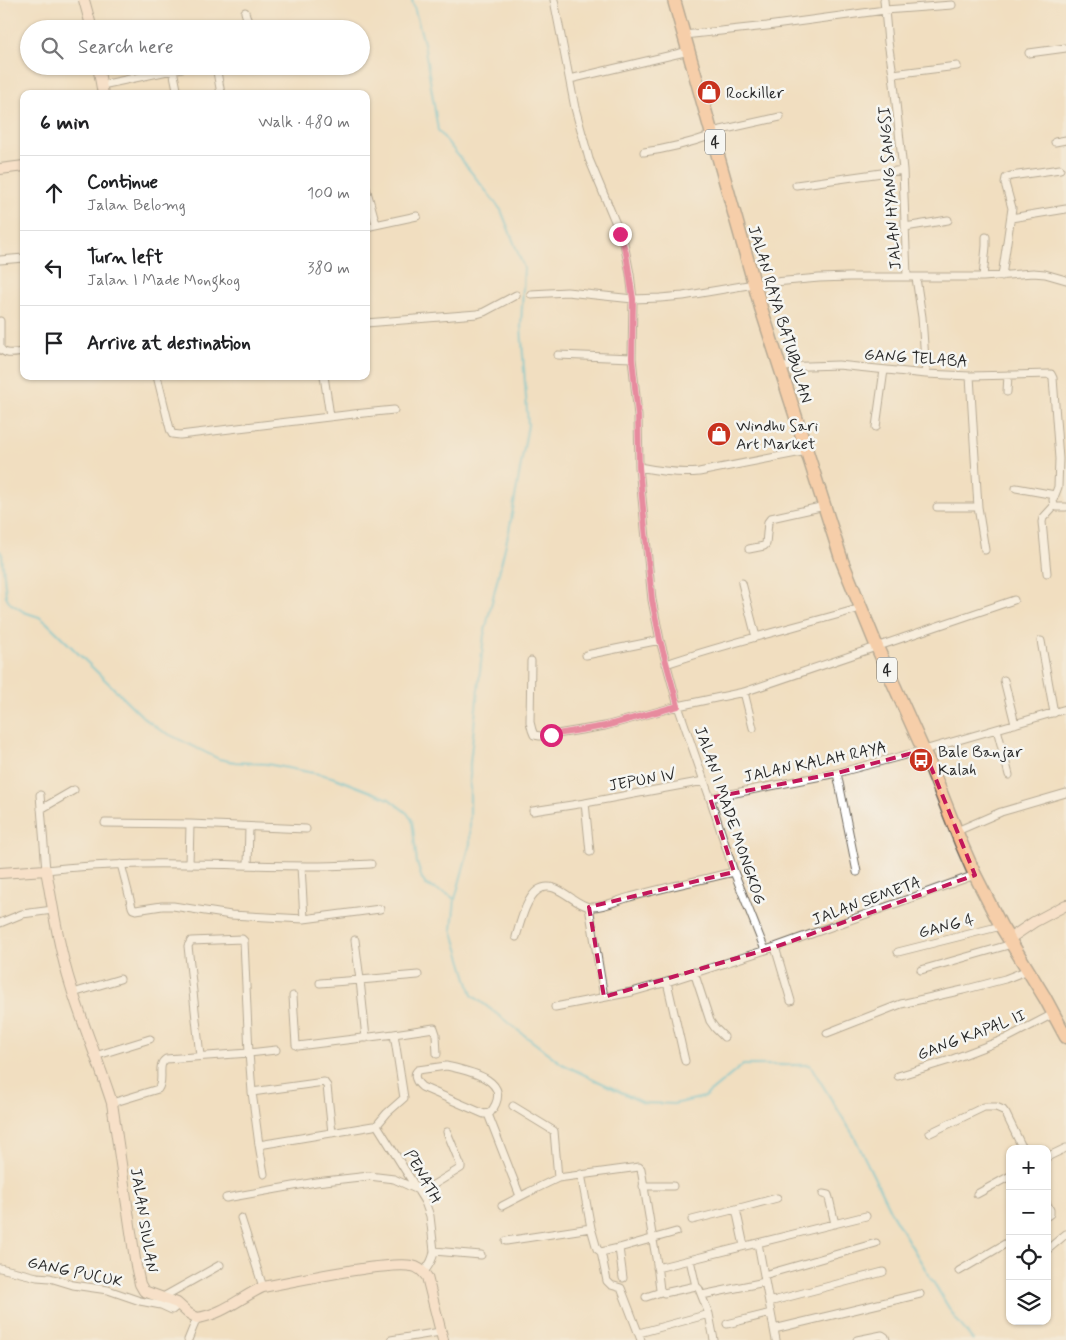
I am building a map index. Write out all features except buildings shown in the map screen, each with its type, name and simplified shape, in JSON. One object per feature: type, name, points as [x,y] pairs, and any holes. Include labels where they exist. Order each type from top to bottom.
[{"type":"highway","name":"JALAN RAYA BATUBULAN","points":[[674,0],[754,284],[839,551],[877,648],[924,750],[975,875],[1001,926],[1045,998],[1066,1037]]},
{"type":"street","points":[[84,0],[90,20]]},
{"type":"street","name":"JALAN I MADE MONGKOG","points":[[554,0],[575,108],[584,142],[624,243],[633,299],[632,358],[638,416],[639,467],[652,600],[660,640],[678,706],[734,872],[766,950]]},
{"type":"street","name":"JALAN HYANG SANGSI","points":[[884,0],[888,42],[894,74],[903,170],[907,277],[982,277],[1039,273],[1066,280]]},
{"type":"street","points":[[684,35],[885,10],[952,5]]},
{"type":"street","points":[[245,12],[247,20]]},
{"type":"street","points":[[1029,53],[1066,48]]},
{"type":"street","points":[[570,79],[689,51]]},
{"type":"street","points":[[894,74],[957,66]]},
{"type":"street","points":[[100,75],[102,89],[154,75]]},
{"type":"street","points":[[174,75],[177,90]]},
{"type":"street","points":[[218,75],[220,90]]},
{"type":"street","points":[[644,152],[680,146],[712,134],[780,117]]},
{"type":"street","points":[[1056,142],[1066,140]]},
{"type":"street","points":[[0,169],[20,166]]},
{"type":"street","points":[[796,185],[903,170]]},
{"type":"street","points":[[1002,276],[1011,218],[1011,202],[1005,183],[1006,178],[1060,170]]},
{"type":"street","points":[[370,202],[376,224]]},
{"type":"street","points":[[1011,218],[1066,209]]},
{"type":"street","points":[[370,225],[417,216]]},
{"type":"street","points":[[905,227],[948,220]]},
{"type":"street","points":[[982,277],[986,237]]},
{"type":"street","points":[[0,260],[20,258]]},
{"type":"street","points":[[531,294],[567,292],[633,299],[683,296],[754,284],[829,277],[907,277]]},
{"type":"street","points":[[916,278],[922,317],[926,374]]},
{"type":"street","points":[[370,323],[477,314],[516,295]]},
{"type":"street","points":[[0,321],[0,348],[4,353],[20,352]]},
{"type":"street","points":[[558,355],[632,358]]},
{"type":"street","name":"GANG TELABA","points":[[780,367],[838,365],[926,374],[970,376],[1051,374],[1053,378],[1059,444],[1059,476],[1055,495]]},
{"type":"street","points":[[876,426],[884,370]]},
{"type":"street","points":[[1007,392],[1008,375]]},
{"type":"street","points":[[970,376],[978,507],[985,550]]},
{"type":"street","points":[[158,380],[170,429],[172,434],[176,435],[394,410]]},
{"type":"street","points":[[326,380],[330,416]]},
{"type":"street","points":[[639,467],[685,473],[807,451]]},
{"type":"street","points":[[1016,488],[1055,495],[1053,500],[1054,506]]},
{"type":"street","points":[[749,549],[766,544],[770,518],[825,506]]},
{"type":"street","points":[[1054,506],[1066,506]]},
{"type":"street","points":[[1047,573],[1042,522],[1043,518],[1054,506]]},
{"type":"street","points":[[937,507],[978,507]]},
{"type":"street","points":[[742,583],[756,637]]},
{"type":"street","points":[[531,661],[530,722],[532,730],[534,734],[540,736],[551,735],[605,726],[678,706],[744,692],[1014,600]]},
{"type":"street","points":[[666,664],[718,647],[861,608]]},
{"type":"street","points":[[586,655],[660,640]]},
{"type":"street","points":[[1041,641],[1054,713]]},
{"type":"street","points":[[1004,680],[1015,724]]},
{"type":"street","points":[[744,692],[754,728]]},
{"type":"street","name":"JALAN KALAH RAYA","points":[[710,798],[837,774],[1066,709]]},
{"type":"street","points":[[997,729],[1009,775]]},
{"type":"street","points":[[837,774],[857,872]]},
{"type":"street","name":"JEPUN IV","points":[[533,811],[704,781]]},
{"type":"street","points":[[41,809],[74,790]]},
{"type":"street","points":[[957,831],[1001,812],[1066,793]]},
{"type":"street","points":[[40,795],[46,870]]},
{"type":"street","points":[[585,803],[590,852]]},
{"type":"street","points":[[105,823],[190,824],[306,829]]},
{"type":"street","points":[[190,824],[190,864]]},
{"type":"street","points":[[248,865],[249,827]]},
{"type":"street","points":[[121,864],[133,909],[136,910],[174,906],[231,915],[304,919],[380,909]]},
{"type":"street","points":[[0,873],[121,864],[301,866],[371,864]]},
{"type":"street","points":[[301,866],[304,919]]},
{"type":"street","name":"JALAN SIULAN","points":[[46,870],[65,968],[112,1102],[140,1284],[144,1291],[162,1297],[197,1318]]},
{"type":"street","points":[[516,937],[529,899],[538,889],[556,888],[588,907],[599,906],[631,896],[734,872]]},
{"type":"street","name":"JALAN SEMETA","points":[[555,1007],[632,992],[667,982],[775,947],[975,875]]},
{"type":"street","points":[[921,970],[1010,942],[1034,922],[1066,905]]},
{"type":"street","points":[[588,907],[604,997]]},
{"type":"street","points":[[0,922],[22,914],[53,910]]},
{"type":"street","name":"GANG 4","points":[[898,952],[1001,926]]},
{"type":"street","points":[[200,1056],[188,946],[191,941],[240,939],[244,942],[252,1092],[264,1174]]},
{"type":"street","points":[[355,940],[366,1038]]},
{"type":"street","points":[[775,947],[791,1001]]},
{"type":"street","points":[[827,1033],[901,1004],[1005,979],[1028,970]]},
{"type":"street","points":[[694,972],[710,1021],[714,1028],[724,1037]]},
{"type":"street","points":[[320,983],[418,974]]},
{"type":"street","points":[[73,993],[120,979]]},
{"type":"street","points":[[667,982],[685,1061]]},
{"type":"street","points":[[293,996],[296,1045],[298,1046],[434,1028],[437,1054]]},
{"type":"street","name":"GANG KAPAL II","points":[[898,1076],[950,1060],[1005,1039],[1053,1014]]},
{"type":"street","points":[[259,1145],[375,1126],[404,1098],[394,1034]]},
{"type":"street","points":[[95,1056],[150,1038]]},
{"type":"street","points":[[112,1102],[158,1089],[161,1083],[161,1063],[166,1059],[276,1050]]},
{"type":"street","points":[[446,1066],[468,1070],[480,1075],[493,1085],[498,1092],[498,1099],[492,1111],[488,1114],[484,1114],[422,1087],[416,1078],[416,1072],[446,1066]]},
{"type":"street","points":[[252,1092],[324,1082],[327,1088],[332,1133]]},
{"type":"street","points":[[513,1106],[554,1131],[558,1178]]},
{"type":"street","points":[[930,1133],[984,1107],[996,1106],[1006,1114],[1021,1145]]},
{"type":"street","points":[[488,1114],[520,1196]]},
{"type":"street","name":"PENATH","points":[[375,1126],[420,1192],[430,1216],[434,1251]]},
{"type":"street","points":[[226,1198],[316,1182],[369,1176],[394,1179],[420,1192],[461,1168],[447,1132]]},
{"type":"street","points":[[1051,1155],[1066,1148]]},
{"type":"street","points":[[502,1206],[558,1178],[639,1167],[641,1169],[661,1292]]},
{"type":"street","points":[[580,1174],[595,1244],[597,1250],[601,1252],[607,1281],[611,1285],[620,1286],[640,1337],[709,1314]]},
{"type":"street","points":[[977,1194],[1006,1178]]},
{"type":"street","points":[[643,1186],[672,1186]]},
{"type":"street","points":[[822,1194],[828,1195],[835,1224]]},
{"type":"street","points":[[692,1220],[777,1198]]},
{"type":"street","points":[[736,1209],[744,1246]]},
{"type":"street","points":[[657,1268],[866,1216]]},
{"type":"street","points":[[241,1218],[263,1287]]},
{"type":"street","points":[[506,1241],[591,1228]]},
{"type":"street","points":[[601,1252],[676,1232]]},
{"type":"street","points":[[1051,1247],[1066,1234]]},
{"type":"street","points":[[758,1243],[776,1340]]},
{"type":"street","points":[[702,1295],[765,1278],[876,1243]]},
{"type":"street","points":[[959,1271],[1006,1243]]},
{"type":"street","points":[[618,1248],[623,1278]]},
{"type":"street","points":[[424,1272],[432,1261],[434,1251],[481,1256]]},
{"type":"street","points":[[690,1260],[696,1286],[701,1291],[709,1314],[714,1340]]},
{"type":"street","points":[[162,1297],[220,1265]]},
{"type":"street","points":[[188,1340],[197,1318],[212,1315],[263,1287],[380,1266],[406,1265],[419,1268],[424,1272],[428,1282],[442,1336],[391,1340]]},
{"type":"street","name":"GANG PUCUK","points":[[0,1268],[37,1277],[50,1278],[73,1285],[108,1290],[140,1301],[176,1307]]},
{"type":"street","points":[[769,1302],[883,1272]]},
{"type":"street","points":[[646,1297],[661,1292],[696,1286]]},
{"type":"street","points":[[774,1328],[920,1294]]},
{"type":"street","points":[[727,1324],[771,1313]]},
{"type":"street","points":[[857,1340],[882,1335],[886,1340]]},
{"type":"highlighted area","points":[[924,750],[975,875],[775,947],[604,997],[589,907],[734,872],[710,798],[837,773]]},
{"type":"waterway","points":[[412,0],[424,43],[438,130],[501,210],[524,268],[521,327],[528,425],[509,531],[484,635],[470,763],[470,844],[455,899],[452,929],[472,995],[562,1064],[644,1103],[674,1104],[704,1097],[743,1065],[810,1065],[854,1136],[892,1214],[955,1318],[973,1340]]},
{"type":"waterway","points":[[0,551],[6,596],[10,603],[46,622],[144,718],[160,730],[219,759],[267,764],[324,775],[389,799],[407,813],[412,820],[417,863],[422,879],[426,885],[454,899]]},
{"type":"place","name":"Rockiller","points":[[709,92]]},
{"type":"place","name":"Windhu Sari Art Market","points":[[719,434]]},
{"type":"place","name":"Bale Banjar Kalah","points":[[921,760]]},
{"type":"route","points":[[551,735],[605,726],[678,706],[660,640],[652,600],[639,467],[638,416],[632,358],[633,299],[626,253],[620,234]]}]
